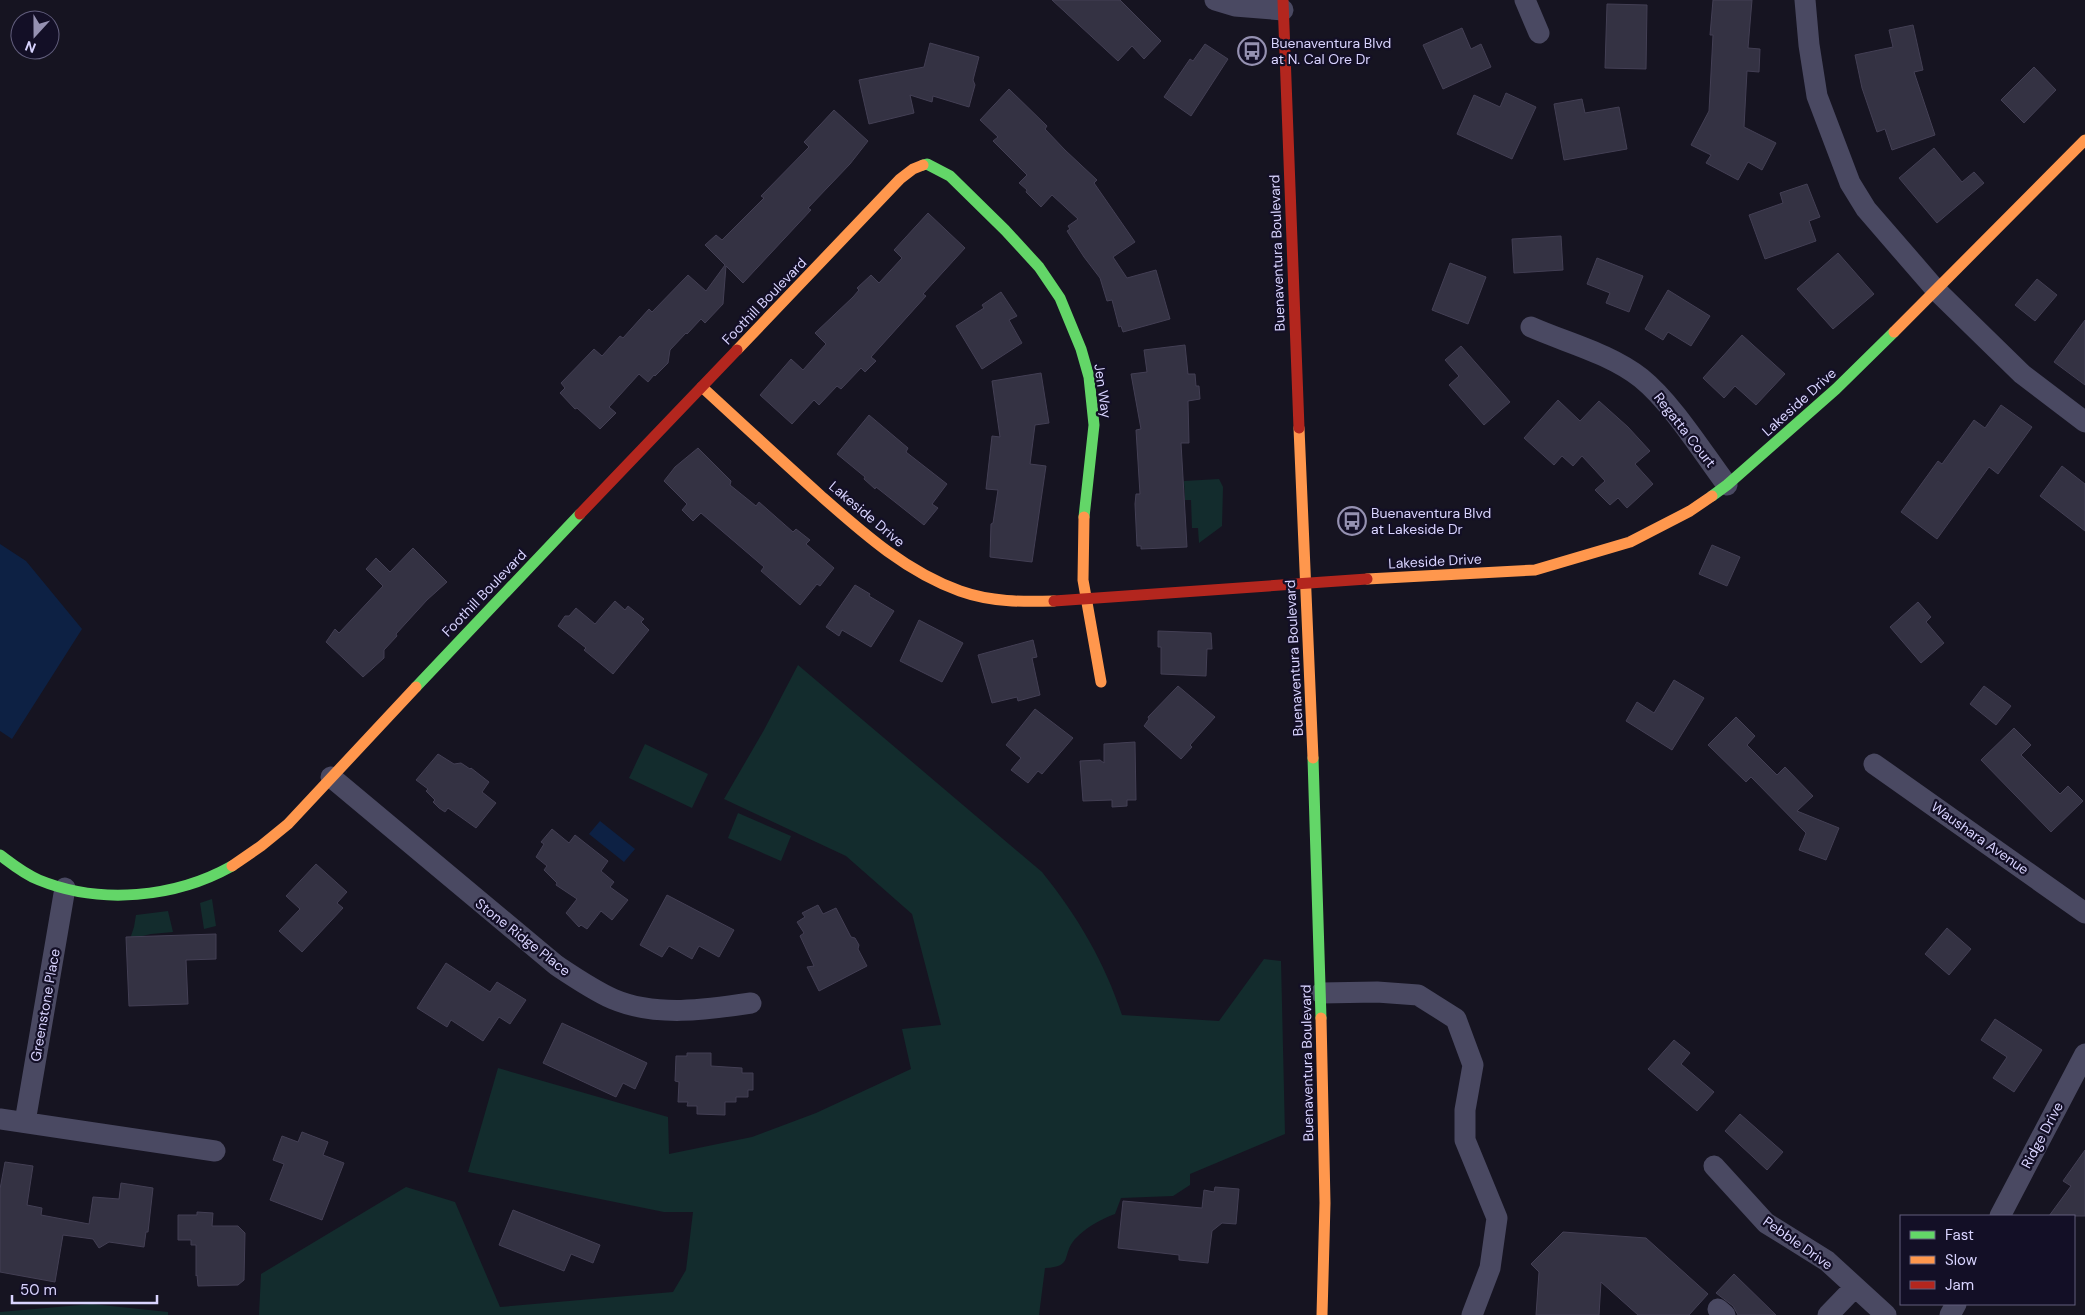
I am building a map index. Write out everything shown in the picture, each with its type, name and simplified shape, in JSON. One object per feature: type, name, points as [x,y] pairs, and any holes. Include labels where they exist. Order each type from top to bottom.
[{"type":"street","points":[[1215,0],[1235,6],[1283,5]]},
{"type":"street","points":[[1525,0],[1539,33]]},
{"type":"street","points":[[1805,0],[1808,45],[1818,96],[1850,183],[1866,209],[1937,291],[2022,374],[2085,422]]},
{"type":"street","name":"Buenaventura Boulevard","points":[[1283,5],[1312,732],[1320,993],[1325,1203],[1322,1315]]},
{"type":"street","name":"Lakeside Drive","points":[[702,387],[870,539],[906,565],[933,579],[962,591],[988,598],[1011,602],[1085,600],[1305,583],[1535,570],[1630,542],[1690,511],[1727,485],[1836,389],[1937,291],[2085,140]]},
{"type":"street","name":"Foothill Boulevard","points":[[0,855],[37,879],[65,888],[86,892],[134,893],[184,886],[212,876],[263,845],[296,815],[900,179],[912,169],[927,164]]},
{"type":"street","name":"Jen Way","points":[[927,164],[950,176],[1039,267],[1060,298],[1081,349],[1089,377],[1094,425],[1084,508],[1083,580],[1085,600],[1101,682]]},
{"type":"street","name":"Regatta Court","points":[[1530,328],[1612,360],[1641,378],[1661,397],[1727,485]]},
{"type":"street","name":"Waushara Avenue","points":[[1874,764],[2085,913]]},
{"type":"street","name":"Stone Ridge Place","points":[[331,777],[556,966],[596,990],[621,1001],[667,1010],[716,1008],[750,1003]]},
{"type":"street","name":"Greenstone Place","points":[[25,1122],[65,888]]},
{"type":"street","points":[[1320,993],[1377,992],[1418,995],[1456,1019],[1473,1065],[1465,1110],[1465,1140],[1497,1218],[1490,1268],[1472,1315]]},
{"type":"street","name":"Ridge Drive","points":[[2001,1215],[2085,1054]]},
{"type":"street","points":[[0,1119],[215,1150]]},
{"type":"street","name":"Pebble Drive","points":[[1714,1166],[1766,1223],[1827,1261],[1886,1315]]},
{"type":"street","points":[[1828,1315],[1855,1287]]},
{"type":"green space","points":[[1219,479],[1223,487],[1222,526],[1199,543],[1198,528],[1192,528],[1191,500],[1185,500],[1184,481]]},
{"type":"green space","points":[[798,665],[1042,872],[1089,940],[1107,976],[1122,1015],[1219,1021],[1264,959],[1281,961],[1285,1134],[1190,1174],[1190,1185],[1173,1196],[1121,1198],[1115,1214],[1094,1224],[1075,1239],[1068,1250],[1064,1263],[1045,1268],[1039,1315],[259,1315],[261,1274],[406,1187],[455,1202],[500,1307],[673,1292],[686,1270],[693,1212],[664,1212],[468,1172],[498,1068],[668,1117],[669,1154],[752,1137],[816,1113],[911,1069],[902,1029],[941,1025],[912,914],[846,856],[724,799],[764,730]]},
{"type":"green space","points":[[645,744],[708,774],[692,808],[629,778]]},
{"type":"green space","points":[[738,813],[791,836],[781,861],[728,838]]},
{"type":"green space","points":[[212,899],[216,926],[204,929],[200,903]]},
{"type":"green space","points":[[168,911],[173,932],[151,934],[130,939],[136,915]]},
{"type":"green space","points":[[92,1304],[168,1312],[168,1315],[0,1315],[0,1312]]},
{"type":"water","points":[[0,544],[26,561],[82,629],[12,739],[0,731]]},
{"type":"water","points":[[600,821],[635,849],[624,862],[589,834]]},
{"type":"building","points":[[1052,0],[1120,0],[1161,41],[1144,59],[1132,46],[1118,61]]},
{"type":"building","points":[[1713,0],[1752,0],[1748,48],[1760,49],[1759,72],[1747,71],[1744,127],[1776,143],[1762,170],[1748,162],[1738,180],[1706,163],[1711,155],[1691,145],[1709,111],[1713,35],[1710,35]]},
{"type":"building","points":[[1607,4],[1647,5],[1646,69],[1605,68]]},
{"type":"building","points":[[1913,25],[1923,70],[1914,72],[1935,135],[1892,150],[1885,129],[1877,132],[1862,88],[1855,55],[1893,47],[1889,30]]},
{"type":"building","points":[[1462,28],[1471,49],[1481,44],[1491,67],[1443,89],[1423,45]]},
{"type":"building","points":[[930,43],[979,57],[973,80],[975,85],[969,107],[933,96],[932,102],[910,95],[914,113],[869,124],[859,80],[924,67]]},
{"type":"building","points":[[1205,44],[1228,59],[1191,116],[1164,97],[1190,59],[1193,61]]},
{"type":"building","points":[[2034,67],[2056,90],[2024,123],[2001,100]]},
{"type":"building","points":[[1009,89],[1047,126],[1045,129],[1065,150],[1097,180],[1094,183],[1135,242],[1113,257],[1127,278],[1156,270],[1170,319],[1123,332],[1121,326],[1119,327],[1112,300],[1107,301],[1100,278],[1067,231],[1070,229],[1068,226],[1078,219],[1052,195],[1041,207],[1026,192],[1027,190],[1019,183],[1027,175],[993,141],[998,137],[980,120]]},
{"type":"building","points":[[1506,93],[1536,107],[1512,159],[1457,134],[1474,95],[1500,107]]},
{"type":"building","points":[[1582,99],[1585,113],[1619,107],[1627,149],[1564,160],[1554,104]]},
{"type":"building","points":[[834,110],[868,141],[850,164],[808,208],[811,210],[743,283],[726,266],[723,304],[705,323],[701,319],[686,333],[670,350],[668,363],[648,382],[639,374],[609,407],[616,413],[600,429],[577,408],[575,409],[560,393],[565,388],[561,383],[594,349],[602,356],[620,336],[623,338],[649,309],[652,312],[688,275],[706,291],[725,265],[705,245],[716,235],[722,240],[764,198],[761,196],[809,147],[804,142]]},
{"type":"building","points":[[1934,148],[1962,182],[1974,172],[1984,183],[1937,223],[1899,178]]},
{"type":"building","points":[[1807,184],[1820,217],[1809,221],[1816,241],[1765,259],[1749,215],[1783,203],[1780,193]]},
{"type":"building","points":[[928,213],[965,248],[923,294],[926,296],[871,357],[876,361],[865,372],[861,368],[841,389],[837,386],[819,405],[814,400],[792,424],[760,395],[791,359],[803,370],[826,344],[815,333],[853,297],[859,290],[857,288],[871,275],[879,283],[902,258],[894,250]]},
{"type":"building","points":[[1561,236],[1563,270],[1514,273],[1512,239]]},
{"type":"building","points":[[1838,253],[1874,294],[1833,329],[1797,289]]},
{"type":"building","points":[[1597,258],[1643,276],[1629,312],[1606,303],[1610,293],[1587,284]]},
{"type":"building","points":[[1450,263],[1486,277],[1468,324],[1432,310]]},
{"type":"building","points":[[2037,279],[2057,295],[2035,321],[2015,305]]},
{"type":"building","points":[[1668,290],[1710,316],[1691,346],[1668,332],[1663,340],[1645,329]]},
{"type":"building","points":[[1001,292],[1017,316],[1009,320],[1022,343],[982,369],[956,326],[984,308],[982,305]]},
{"type":"building","points":[[2085,320],[2085,385],[2054,362]]},
{"type":"building","points":[[1742,335],[1785,374],[1756,405],[1735,386],[1724,398],[1703,378]]},
{"type":"building","points":[[1185,345],[1188,374],[1195,374],[1196,386],[1199,386],[1200,399],[1188,401],[1189,443],[1181,443],[1187,547],[1141,549],[1141,546],[1137,546],[1135,504],[1136,494],[1140,494],[1136,430],[1141,429],[1131,374],[1147,372],[1144,350]]},
{"type":"building","points":[[1461,346],[1510,402],[1484,425],[1449,385],[1459,376],[1445,360]]},
{"type":"building","points":[[1041,373],[1049,423],[1035,425],[1030,464],[1046,466],[1032,562],[990,557],[991,524],[993,523],[998,490],[986,489],[992,436],[1000,437],[992,381]]},
{"type":"building","points":[[1558,400],[1580,421],[1599,401],[1628,427],[1650,451],[1635,464],[1653,484],[1627,508],[1618,498],[1610,505],[1595,490],[1605,481],[1582,456],[1573,466],[1562,456],[1554,465],[1524,438]]},
{"type":"building","points":[[2001,405],[2032,427],[1998,474],[1989,467],[1937,539],[1901,512],[1938,461],[1942,464],[1974,420],[1985,428]]},
{"type":"building","points":[[869,415],[908,448],[906,452],[947,484],[932,504],[938,508],[924,525],[876,487],[875,489],[864,479],[865,477],[837,454]]},
{"type":"building","points":[[698,448],[731,481],[730,485],[756,506],[759,502],[793,532],[796,529],[810,540],[806,544],[834,568],[820,586],[817,584],[800,605],[761,571],[764,567],[701,513],[693,521],[682,510],[687,504],[664,481],[675,467]]},
{"type":"building","points":[[2062,466],[2085,484],[2085,531],[2040,496]]},
{"type":"building","points":[[1712,545],[1740,557],[1727,586],[1699,574]]},
{"type":"building","points":[[413,548],[447,582],[427,600],[396,634],[397,636],[384,650],[384,658],[363,677],[326,642],[335,629],[339,633],[383,586],[366,569],[376,558],[390,572]]},
{"type":"building","points":[[855,585],[894,611],[871,647],[842,630],[839,636],[826,627]]},
{"type":"building","points":[[615,601],[625,610],[628,606],[644,619],[641,622],[649,630],[613,674],[584,650],[586,648],[558,626],[565,616],[569,616],[576,608],[595,624]]},
{"type":"building","points":[[1918,602],[1931,617],[1926,622],[1944,643],[1921,663],[1890,627]]},
{"type":"building","points":[[919,620],[963,643],[942,682],[900,661]]},
{"type":"building","points":[[1158,631],[1211,633],[1212,649],[1207,649],[1206,676],[1161,674],[1161,647],[1158,647]]},
{"type":"building","points":[[1033,640],[1037,657],[1032,658],[1040,695],[1018,701],[1017,697],[992,703],[978,655]]},
{"type":"building","points":[[1674,680],[1704,698],[1672,750],[1626,721],[1637,702],[1654,713]]},
{"type":"building","points":[[1178,686],[1215,717],[1190,745],[1192,747],[1181,759],[1144,726],[1149,719],[1148,717]]},
{"type":"building","points":[[1984,686],[2011,706],[1996,725],[1970,704]]},
{"type":"building","points":[[1035,709],[1073,738],[1042,774],[1038,771],[1028,783],[1011,770],[1021,758],[1006,745]]},
{"type":"building","points":[[1736,717],[1755,736],[1747,745],[1777,775],[1785,767],[1813,796],[1797,811],[1839,828],[1826,860],[1799,850],[1806,833],[1751,777],[1746,782],[1708,745]]},
{"type":"building","points":[[2014,728],[2031,745],[2021,755],[2060,794],[2068,786],[2083,801],[2051,832],[1981,760]]},
{"type":"building","points":[[1135,742],[1136,800],[1127,800],[1127,806],[1112,807],[1112,800],[1083,801],[1080,761],[1100,760],[1104,763],[1104,744]]},
{"type":"building","points":[[438,754],[454,764],[461,763],[471,768],[489,782],[482,792],[496,803],[476,828],[448,808],[445,812],[439,808],[433,802],[435,800],[426,791],[428,789],[416,780]]},
{"type":"building","points":[[552,829],[569,843],[575,835],[608,861],[601,871],[614,882],[610,887],[628,900],[612,920],[601,911],[587,929],[581,925],[579,927],[566,913],[577,899],[556,885],[557,883],[544,870],[547,866],[536,857],[544,844],[541,842]]},
{"type":"building","points":[[316,864],[347,892],[337,903],[343,908],[302,952],[279,931],[300,909],[286,896]]},
{"type":"building","points":[[667,895],[734,930],[719,957],[699,946],[692,959],[669,946],[662,957],[640,945]]},
{"type":"building","points":[[818,905],[823,914],[836,908],[851,937],[855,938],[859,945],[858,949],[867,966],[819,991],[807,967],[814,966],[800,936],[804,933],[797,922],[805,917],[802,913]]},
{"type":"building","points":[[1947,928],[1971,949],[1949,975],[1925,954]]},
{"type":"building","points":[[216,934],[216,959],[186,960],[188,1004],[129,1006],[126,937]]},
{"type":"building","points":[[446,963],[490,992],[497,982],[526,1000],[510,1024],[499,1017],[483,1041],[451,1020],[447,1027],[417,1008]]},
{"type":"building","points":[[1995,1019],[2042,1050],[2014,1092],[1993,1078],[2007,1057],[1981,1040]]},
{"type":"building","points":[[562,1023],[647,1063],[635,1089],[623,1083],[616,1097],[543,1063]]},
{"type":"building","points":[[1674,1040],[1690,1053],[1681,1064],[1714,1092],[1697,1111],[1648,1069]]},
{"type":"building","points":[[687,1053],[711,1053],[711,1066],[742,1068],[742,1073],[753,1073],[753,1090],[748,1090],[748,1097],[736,1097],[736,1102],[725,1102],[725,1115],[697,1114],[697,1106],[687,1106],[688,1102],[678,1102],[679,1082],[675,1081],[676,1056],[687,1056]]},
{"type":"building","points":[[1740,1114],[1783,1152],[1767,1170],[1725,1131]]},
{"type":"building","points":[[302,1132],[328,1142],[323,1155],[344,1163],[322,1220],[270,1200],[284,1164],[273,1160],[282,1136],[298,1142]]},
{"type":"building","points":[[2085,1150],[2085,1216],[2050,1215],[2071,1186],[2063,1181]]},
{"type":"building","points":[[5,1162],[33,1166],[27,1205],[42,1208],[41,1215],[89,1224],[93,1197],[119,1199],[121,1183],[153,1188],[148,1232],[146,1232],[144,1247],[109,1242],[99,1248],[93,1239],[63,1235],[55,1282],[0,1272],[0,1189]]},
{"type":"building","points":[[1215,1187],[1239,1189],[1236,1224],[1222,1223],[1212,1231],[1208,1263],[1179,1260],[1179,1255],[1118,1248],[1123,1201],[1202,1208],[1204,1190],[1214,1192]]},
{"type":"building","points":[[513,1210],[600,1245],[593,1263],[571,1254],[564,1271],[499,1245]]},
{"type":"building","points":[[197,1212],[213,1213],[212,1226],[238,1226],[245,1233],[244,1280],[238,1285],[198,1286],[196,1276],[196,1245],[191,1245],[191,1240],[178,1240],[178,1215],[197,1215]]},
{"type":"building","points":[[1563,1232],[1646,1238],[1708,1294],[1689,1315],[1638,1315],[1601,1282],[1599,1315],[1536,1315],[1539,1272],[1531,1264]]},
{"type":"building","points":[[1734,1274],[1776,1315],[1738,1315],[1733,1306],[1716,1293]]},
{"type":"traffic: fast","points":[[923,165],[927,164],[950,176],[1005,230],[1039,267],[1060,298],[1081,349],[1089,377],[1094,425],[1084,517]]},
{"type":"traffic: fast","points":[[1712,496],[1836,389],[1894,332]]},
{"type":"traffic: fast","points":[[416,687],[580,514]]},
{"type":"traffic: fast","points":[[1313,758],[1321,1018]]},
{"type":"traffic: fast","points":[[0,855],[23,872],[39,880],[62,888],[112,895],[162,891],[210,877],[232,866]]},
{"type":"traffic: slow","points":[[1894,332],[2085,140]]},
{"type":"traffic: slow","points":[[737,350],[900,179],[913,169],[923,165]]},
{"type":"traffic: slow","points":[[702,387],[852,523],[886,550],[921,573],[940,583],[972,595],[1018,601],[1054,601]]},
{"type":"traffic: slow","points":[[1299,428],[1313,758]]},
{"type":"traffic: slow","points":[[1367,579],[1535,570],[1630,542],[1690,511],[1712,496]]},
{"type":"traffic: slow","points":[[1084,517],[1083,580],[1101,682]]},
{"type":"traffic: slow","points":[[232,866],[288,824],[416,687]]},
{"type":"traffic: slow","points":[[1321,1018],[1325,1203],[1322,1315]]},
{"type":"traffic: jam","points":[[1283,0],[1299,428]]},
{"type":"traffic: jam","points":[[580,514],[737,350]]},
{"type":"traffic: jam","points":[[1054,601],[1367,579]]},
{"type":"place","name":"Buenaventura Blvd at N. Cal Ore Dr","points":[[1252,51]]},
{"type":"place","name":"Buenaventura Blvd at Lakeside Dr","points":[[1352,521]]}]
